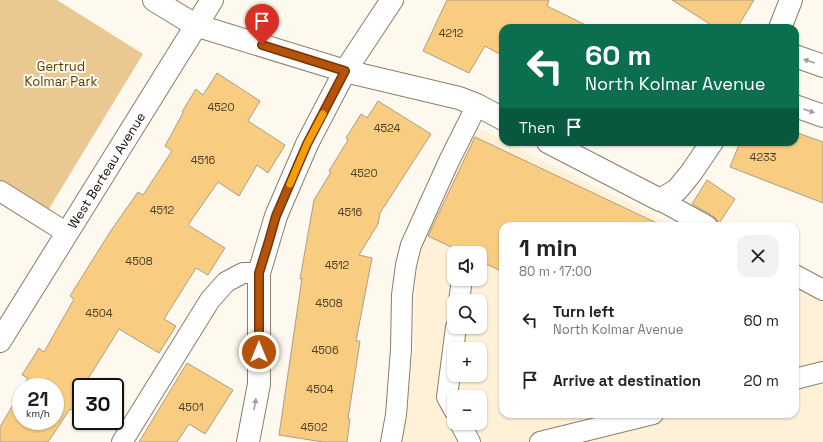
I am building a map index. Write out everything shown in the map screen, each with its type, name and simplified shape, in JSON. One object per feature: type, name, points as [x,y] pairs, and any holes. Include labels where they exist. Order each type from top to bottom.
[{"type":"street","points":[[154,0],[195,25],[345,71],[459,98],[477,105],[499,117]]},
{"type":"street","name":"West Berteau Avenue","points":[[0,340],[212,0]]},
{"type":"street","points":[[248,442],[259,384],[259,273],[276,216],[307,144],[345,71],[392,0]]},
{"type":"street","points":[[782,24],[791,0]]},
{"type":"street","points":[[799,57],[823,66]]},
{"type":"street","points":[[799,107],[823,116]]},
{"type":"street","points":[[556,146],[660,200],[677,190],[691,173],[709,146]]},
{"type":"lane","points":[[391,442],[396,415],[402,295],[406,266],[411,245],[436,189],[477,105]]},
{"type":"lane","points":[[0,191],[67,233]]},
{"type":"lane","points":[[660,200],[700,222]]},
{"type":"lane","points":[[122,442],[210,300],[226,282],[243,273],[259,273]]},
{"type":"lane","points":[[799,276],[823,290]]},
{"type":"lane","points":[[449,390],[455,334]]},
{"type":"lane","points":[[799,378],[823,372]]},
{"type":"lane","points":[[540,442],[637,418]]},
{"type":"lane","points":[[464,430],[470,442]]},
{"type":"shaded area","points":[[474,126],[499,138],[499,146],[514,146],[667,222],[499,222],[499,418],[799,418],[799,288],[823,299],[823,442],[401,442],[414,344],[415,286],[421,248],[430,220]]},
{"type":"green space","name":"Gertrud Kolmar Park","points":[[0,0],[57,0],[143,54],[47,212],[0,184]]},
{"type":"building","points":[[447,0],[549,0],[547,6],[584,24],[499,24],[499,54],[485,46],[469,73],[423,51]]},
{"type":"building","points":[[672,0],[754,0],[739,24],[710,24]]},
{"type":"building","points":[[217,73],[260,101],[248,121],[285,145],[268,173],[257,165],[239,196],[218,182],[188,225],[225,248],[208,275],[196,268],[164,319],[176,326],[159,353],[119,329],[89,378],[72,378],[72,410],[70,409],[64,418],[64,378],[28,378],[22,375],[39,348],[44,352],[74,299],[70,296],[110,232],[138,192],[143,195],[172,151],[165,146],[183,113],[182,112],[196,89],[203,95]]},
{"type":"building","points":[[378,101],[431,134],[380,213],[378,224],[359,255],[372,258],[356,341],[360,341],[348,419],[350,419],[347,442],[323,442],[279,435],[302,278],[300,279],[314,200],[331,172],[329,171],[348,140],[346,138],[361,114],[367,118]]},
{"type":"building","points":[[799,133],[823,142],[823,203],[730,167],[738,146],[799,146]]},
{"type":"building","points":[[475,137],[655,222],[499,222],[499,270],[487,264],[487,246],[449,246],[428,236]]},
{"type":"building","points":[[707,180],[735,199],[720,222],[717,222],[713,216],[692,204]]},
{"type":"building","points":[[187,363],[233,390],[205,434],[189,424],[177,442],[139,442]]},
{"type":"building","points":[[12,406],[12,430],[56,430],[48,442],[0,442],[0,427]]},
{"type":"slow traffic","points":[[290,184],[307,144],[323,114]]},
{"type":"route","points":[[259,352],[259,273],[276,216],[307,144],[345,71],[262,45]]}]
